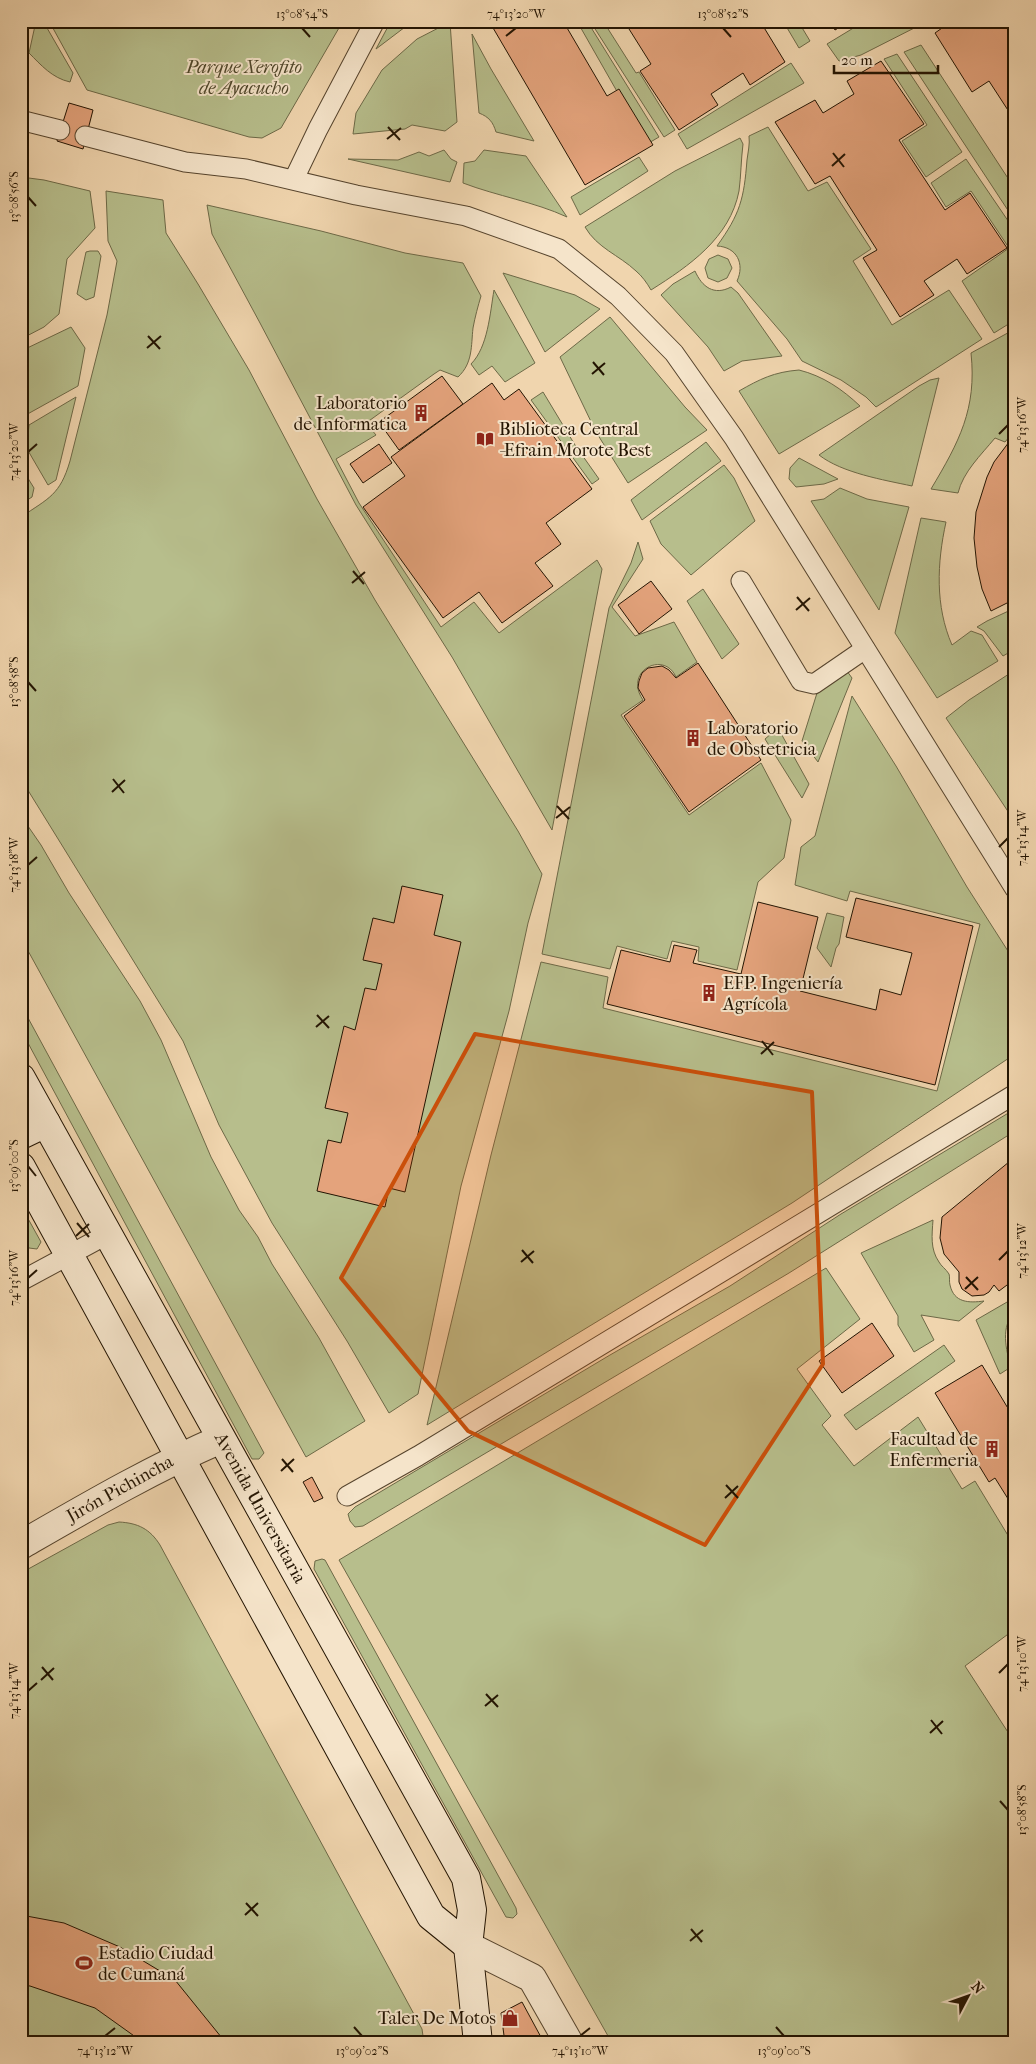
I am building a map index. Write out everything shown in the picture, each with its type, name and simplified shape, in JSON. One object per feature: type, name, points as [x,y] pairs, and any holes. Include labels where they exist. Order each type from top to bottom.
[{"type":"street","name":"Avenida Universitaria","points":[[21,1078],[466,1878],[472,1910],[468,1946],[478,2043]]},
{"type":"street","points":[[21,1135],[46,1123]]},
{"type":"street","points":[[21,1167],[431,1916],[468,1946],[532,1978],[569,2043]]},
{"type":"street","name":"Jirón Pichincha","points":[[21,1544],[180,1457],[221,1439]]},
{"type":"lane","points":[[294,179],[318,128],[375,21]]},
{"type":"lane","points":[[22,119],[60,130]]},
{"type":"lane","points":[[85,136],[185,162],[246,169],[356,195],[466,216],[559,249],[618,296],[674,353],[728,430],[1015,889]]},
{"type":"lane","points":[[742,581],[800,681],[814,684],[865,648]]},
{"type":"lane","points":[[347,1496],[418,1456],[1015,1094]]},
{"type":"lane","points":[[21,1281],[108,1234]]},
{"type":"highlighted area","points":[[475,1034],[812,1092],[823,1364],[705,1545],[468,1431],[341,1278]]},
{"type":"green space","points":[[36,21],[43,21],[73,73],[70,82],[52,74],[29,53]]},
{"type":"green space","name":"Parque Xerofito de Ayacucho","points":[[49,21],[343,21],[281,128],[262,138],[249,137],[87,90]]},
{"type":"green space","points":[[391,21],[413,21],[376,49]]},
{"type":"green space","points":[[587,21],[659,137],[647,144],[578,23]]},
{"type":"green space","points":[[590,21],[603,21],[636,73],[639,72],[675,130],[664,137]]},
{"type":"green space","points":[[783,21],[798,21],[810,41],[799,48]]},
{"type":"green space","points":[[865,21],[928,21],[861,55],[839,61],[827,44]]},
{"type":"green space","points":[[450,22],[457,122],[445,131],[412,125],[405,129],[353,134],[356,113],[382,70],[417,39]]},
{"type":"green space","points":[[472,34],[534,141],[496,132],[490,120],[479,113]]},
{"type":"green space","points":[[921,45],[1015,189],[1015,221],[904,52]]},
{"type":"green space","points":[[897,54],[962,152],[926,177],[902,141],[927,125],[884,59]]},
{"type":"green space","points":[[791,63],[804,83],[687,149],[678,134]]},
{"type":"green space","points":[[768,127],[808,191],[827,182],[871,249],[853,261],[892,325],[949,290],[982,339],[876,407],[866,397],[841,380],[802,361],[787,339],[737,281],[740,268],[738,257],[730,250],[717,246],[731,225],[740,206],[749,136]]},
{"type":"green space","points":[[740,138],[743,144],[739,191],[727,223],[717,237],[693,261],[651,290],[638,273],[602,246],[585,227],[675,171]]},
{"type":"green space","points":[[444,150],[451,159],[457,162],[450,182],[348,159],[398,160],[419,152],[429,156]]},
{"type":"green space","points":[[484,150],[526,156],[567,217],[542,207],[463,183],[464,163],[475,161]]},
{"type":"green space","points":[[639,157],[648,171],[580,215],[571,197]]},
{"type":"green space","points":[[966,159],[1015,231],[1015,320],[994,333],[962,281],[1009,248],[971,191],[946,207],[931,183]]},
{"type":"green space","points":[[21,177],[44,180],[90,191],[95,228],[67,259],[59,314],[44,327],[21,339]]},
{"type":"green space","points":[[106,191],[163,200],[166,233],[249,370],[317,499],[375,600],[518,831],[542,874],[528,923],[509,1011],[461,1186],[418,1394],[389,1413],[347,1341],[272,1223],[219,1125],[183,1041],[21,779],[21,517],[52,495],[62,481],[70,461],[107,315],[117,261],[108,241]]},
{"type":"green space","points":[[207,205],[321,231],[405,253],[463,263],[481,296],[473,328],[469,360],[463,372],[458,377],[440,370],[434,374],[366,423],[376,435],[336,459],[359,503],[441,627],[474,602],[499,633],[597,560],[602,569],[552,830],[452,657],[356,505],[212,234]]},
{"type":"green space","points":[[98,251],[101,256],[94,297],[86,300],[77,294],[86,252]]},
{"type":"green space","points":[[718,255],[728,259],[732,268],[727,278],[718,282],[708,278],[705,268],[709,259]]},
{"type":"green space","points":[[695,271],[701,282],[709,288],[719,291],[731,287],[738,293],[782,356],[742,361],[724,371],[708,347],[661,295],[673,284]]},
{"type":"green space","points":[[503,273],[575,295],[600,309],[545,352]]},
{"type":"green space","points":[[494,290],[535,363],[505,382],[492,366],[479,375],[471,364],[477,357],[485,339]]},
{"type":"green space","points":[[610,317],[685,407],[707,430],[628,483],[596,432],[560,357]]},
{"type":"green space","points":[[71,327],[85,348],[78,386],[24,416],[21,412],[21,351]]},
{"type":"green space","points":[[1015,329],[1015,430],[1005,442],[995,438],[968,471],[958,493],[931,489],[950,456],[964,424],[971,391],[971,353]]},
{"type":"green space","points":[[799,370],[832,384],[860,406],[779,454],[739,391],[782,372]]},
{"type":"green space","points":[[939,378],[912,486],[839,467],[819,455],[919,386]]},
{"type":"green space","points":[[543,392],[575,445],[599,479],[592,484],[531,400]]},
{"type":"green space","points":[[76,397],[56,480],[48,485],[23,442],[28,435],[29,425]]},
{"type":"green space","points":[[706,442],[721,461],[642,520],[631,500]]},
{"type":"green space","points":[[799,458],[838,479],[824,484],[796,487],[789,479],[790,468]]},
{"type":"green space","points":[[724,465],[734,478],[755,521],[691,575],[661,544],[650,521]]},
{"type":"green space","points":[[21,467],[34,488],[32,497],[21,504]]},
{"type":"green space","points":[[840,488],[867,499],[909,507],[879,610],[811,501],[824,499]]},
{"type":"green space","points":[[921,518],[946,522],[939,569],[939,584],[946,630],[952,645],[971,631],[982,635],[998,661],[937,698],[895,633]]},
{"type":"green space","points":[[638,542],[643,559],[612,607],[635,636],[674,622],[697,662],[676,677],[670,669],[663,665],[655,665],[648,668],[641,673],[638,680],[638,690],[643,700],[621,715],[689,815],[761,763],[791,820],[784,858],[758,882],[737,970],[698,961],[699,947],[672,941],[667,959],[617,946],[610,969],[542,954],[609,608],[631,563]]},
{"type":"green space","points":[[703,589],[739,644],[722,659],[687,601]]},
{"type":"green space","points":[[1015,608],[1015,649],[1003,656],[984,631],[977,627]]},
{"type":"green space","points":[[844,667],[852,678],[818,762],[802,741],[817,693]]},
{"type":"green space","points":[[1015,670],[1015,822],[946,718],[969,700]]},
{"type":"green space","points":[[852,696],[896,766],[967,887],[1015,962],[1015,1054],[792,1203],[427,1425],[491,1155],[541,962],[608,977],[603,1008],[937,1091],[980,924],[850,891],[847,901],[795,885],[801,847],[815,836]]},
{"type":"green space","points":[[778,728],[809,784],[802,798],[765,739]]},
{"type":"green space","points":[[21,816],[140,1001],[161,1040],[211,1157],[239,1210],[258,1237],[272,1264],[319,1338],[365,1421],[306,1457],[21,938]]},
{"type":"green space","points":[[827,913],[844,917],[839,944],[836,948],[831,967],[817,948]]},
{"type":"green space","points":[[21,1005],[264,1453],[259,1459],[252,1459],[21,1030]]},
{"type":"green space","points":[[1015,1109],[1015,1131],[789,1273],[363,1526],[355,1527],[350,1521],[348,1514],[355,1507],[730,1286],[841,1214]]},
{"type":"green space","points":[[21,1206],[41,1242],[37,1249],[29,1248],[21,1233]]},
{"type":"green space","points":[[933,1220],[932,1242],[934,1252],[949,1274],[952,1291],[959,1298],[968,1302],[984,1301],[959,1321],[921,1315],[934,1340],[914,1352],[898,1325],[898,1316],[861,1253]]},
{"type":"green space","points":[[826,1268],[860,1319],[797,1369],[831,1416],[822,1425],[854,1466],[918,1417],[962,1489],[975,1481],[1015,1547],[1015,1629],[965,1666],[1015,1743],[1015,2043],[612,2043],[339,1560]]},
{"type":"green space","points":[[1014,1298],[1015,1312],[1007,1324],[1006,1331],[1007,1353],[1011,1367],[1000,1374],[976,1320]]},
{"type":"green space","points":[[944,1345],[955,1361],[856,1430],[844,1415]]},
{"type":"green space","points":[[119,1522],[138,1525],[148,1531],[160,1545],[422,2029],[424,2043],[21,2043],[21,1573],[108,1525]]},
{"type":"green space","points":[[325,1560],[516,1908],[517,1914],[513,1918],[506,1917],[314,1569],[315,1561]]},
{"type":"building","points":[[489,21],[563,21],[607,96],[619,89],[653,145],[585,185]]},
{"type":"building","points":[[624,21],[760,21],[785,62],[750,85],[743,73],[711,94],[718,105],[679,130],[640,71],[651,64]]},
{"type":"building","points":[[830,21],[850,21],[835,30]]},
{"type":"building","points":[[952,21],[1015,21],[1015,121],[989,81],[972,92],[935,33]]},
{"type":"building","points":[[881,61],[924,124],[899,140],[945,210],[970,193],[1007,248],[967,274],[957,259],[924,281],[934,295],[900,317],[863,258],[877,250],[830,176],[815,184],[775,122],[815,100],[823,113],[854,94],[847,81]]},
{"type":"building","points":[[69,103],[93,110],[83,149],[57,141]]},
{"type":"building","name":"Laboratorio de Informatica","points":[[442,376],[463,404],[399,450],[379,422]]},
{"type":"building","points":[[492,383],[504,400],[519,389],[592,489],[546,523],[561,544],[535,563],[553,586],[502,623],[479,592],[443,618],[363,507],[405,476],[391,457]]},
{"type":"building","points":[[1015,434],[1015,599],[991,611],[982,589],[977,567],[974,538],[976,512],[987,477],[994,462]]},
{"type":"building","points":[[379,444],[392,463],[363,483],[350,464]]},
{"type":"building","points":[[651,581],[672,609],[639,634],[618,605]]},
{"type":"building","name":"Laboratorio de Obstetricia","points":[[698,663],[761,760],[689,812],[624,716],[645,700],[638,688],[642,673],[648,668],[662,666],[669,670],[676,678]]},
{"type":"building","points":[[402,886],[443,895],[434,935],[461,942],[405,1192],[389,1188],[385,1207],[317,1191],[328,1140],[341,1143],[348,1113],[325,1108],[344,1026],[355,1030],[365,988],[376,990],[382,964],[363,960],[373,918],[394,923]]},
{"type":"building","name":"EFP. Ingeniería Agrícola","points":[[856,898],[973,926],[935,1085],[607,1004],[621,950],[670,962],[674,945],[697,950],[693,963],[741,974],[758,902],[818,917],[800,991],[876,1010],[880,989],[901,995],[912,953],[846,937]]},
{"type":"building","points":[[1015,1157],[1015,1279],[999,1291],[994,1285],[984,1295],[972,1296],[962,1289],[959,1282],[959,1272],[944,1254],[940,1238],[942,1217]]},
{"type":"building","points":[[872,1323],[894,1356],[842,1393],[819,1361]]},
{"type":"building","name":"Facultad de Enfermeria","points":[[982,1365],[1015,1420],[1015,1510],[995,1478],[989,1482],[935,1393]]},
{"type":"building","points":[[312,1477],[323,1498],[314,1502],[303,1482]]},
{"type":"building","name":"Estadio Ciudad de Cumaná","points":[[21,1915],[64,1923],[120,1947],[175,1980],[226,2043],[144,2043],[95,2008],[30,1986],[21,1985]]},
{"type":"building","points":[[522,2002],[542,2039],[535,2043],[505,2043],[501,2013]]},
{"type":"place","name":"Laboratorio de Informatica","points":[[421,413]]},
{"type":"place","name":"Biblioteca Central -Efrain Morote Best","points":[[485,439]]},
{"type":"place","name":"Laboratorio de Obstetricia","points":[[693,738]]},
{"type":"place","name":"EFP. Ingeniería Agrícola","points":[[709,993]]},
{"type":"place","name":"Facultad de Enfermeria","points":[[992,1449]]},
{"type":"place","name":"Estadio Ciudad de Cumaná","points":[[84,1963]]},
{"type":"place","name":"Taler De Motos","points":[[510,2018]]}]
